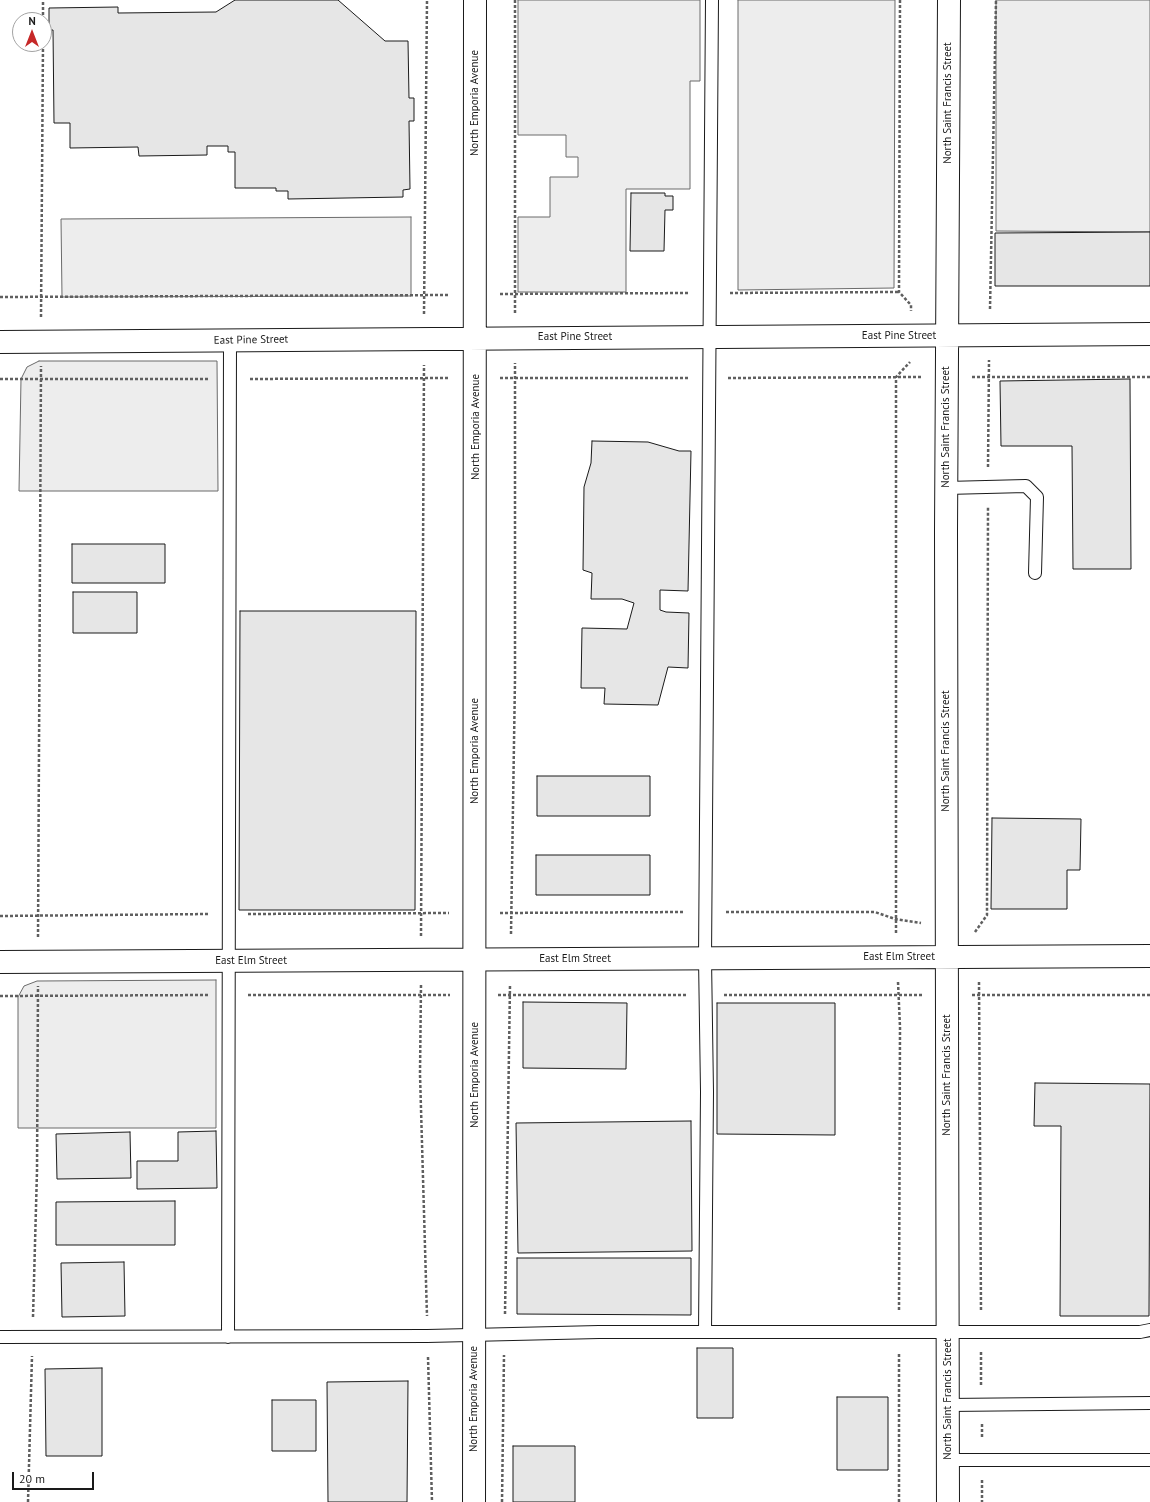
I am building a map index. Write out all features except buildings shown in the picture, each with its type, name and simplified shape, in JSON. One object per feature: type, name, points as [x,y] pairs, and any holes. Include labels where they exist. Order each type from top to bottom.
[{"type":"street","name":"North Emporia Avenue","points":[[474,1502],[476,378],[475,0]]},
{"type":"street","name":"North Saint Francis Street","points":[[948,1502],[946,377],[949,0]]},
{"type":"street","name":"East Pine Street","points":[[0,342],[1150,334]]},
{"type":"street","name":"East Elm Street","points":[[0,962],[1150,956]]},
{"type":"lane","points":[[705,1332],[708,1092],[705,958],[712,0]]},
{"type":"lane","points":[[228,1336],[230,340]]},
{"type":"lane","points":[[946,488],[1026,486],[1037,497],[1035,573]]},
{"type":"lane","points":[[0,1337],[474,1336],[599,1332],[1140,1332],[1150,1330]]},
{"type":"lane","points":[[948,1405],[1150,1403]]},
{"type":"lane","points":[[948,1460],[1150,1460]]},
{"type":"path","points":[[43,0],[43,12]]},
{"type":"path","points":[[427,0],[420,1074],[432,1502]]},
{"type":"path","points":[[502,1502],[515,679],[515,0]]},
{"type":"path","points":[[899,1502],[900,1027],[895,906],[896,377],[915,356],[911,305],[899,292],[900,0]]},
{"type":"path","points":[[982,1502],[979,995],[975,931],[987,915],[988,377],[996,0]]},
{"type":"path","points":[[28,1502],[37,1171],[43,52]]},
{"type":"path","points":[[0,379],[1150,377]]},
{"type":"path","points":[[0,996],[1150,995]]},
{"type":"shaded area","points":[[518,0],[700,0],[700,81],[690,81],[690,189],[626,189],[626,292],[518,292],[518,217],[550,217],[550,177],[578,177],[578,157],[566,157],[566,135],[518,135]]},
{"type":"shaded area","points":[[738,0],[895,0],[894,288],[738,290]]},
{"type":"shaded area","points":[[996,0],[1150,0],[1150,232],[996,231]]},
{"type":"shaded area","points":[[411,217],[411,296],[62,297],[61,219]]},
{"type":"shaded area","points":[[39,361],[217,361],[218,491],[19,491],[21,379],[27,367]]},
{"type":"shaded area","points":[[216,980],[216,1128],[18,1128],[18,997],[24,986],[37,981]]}]
